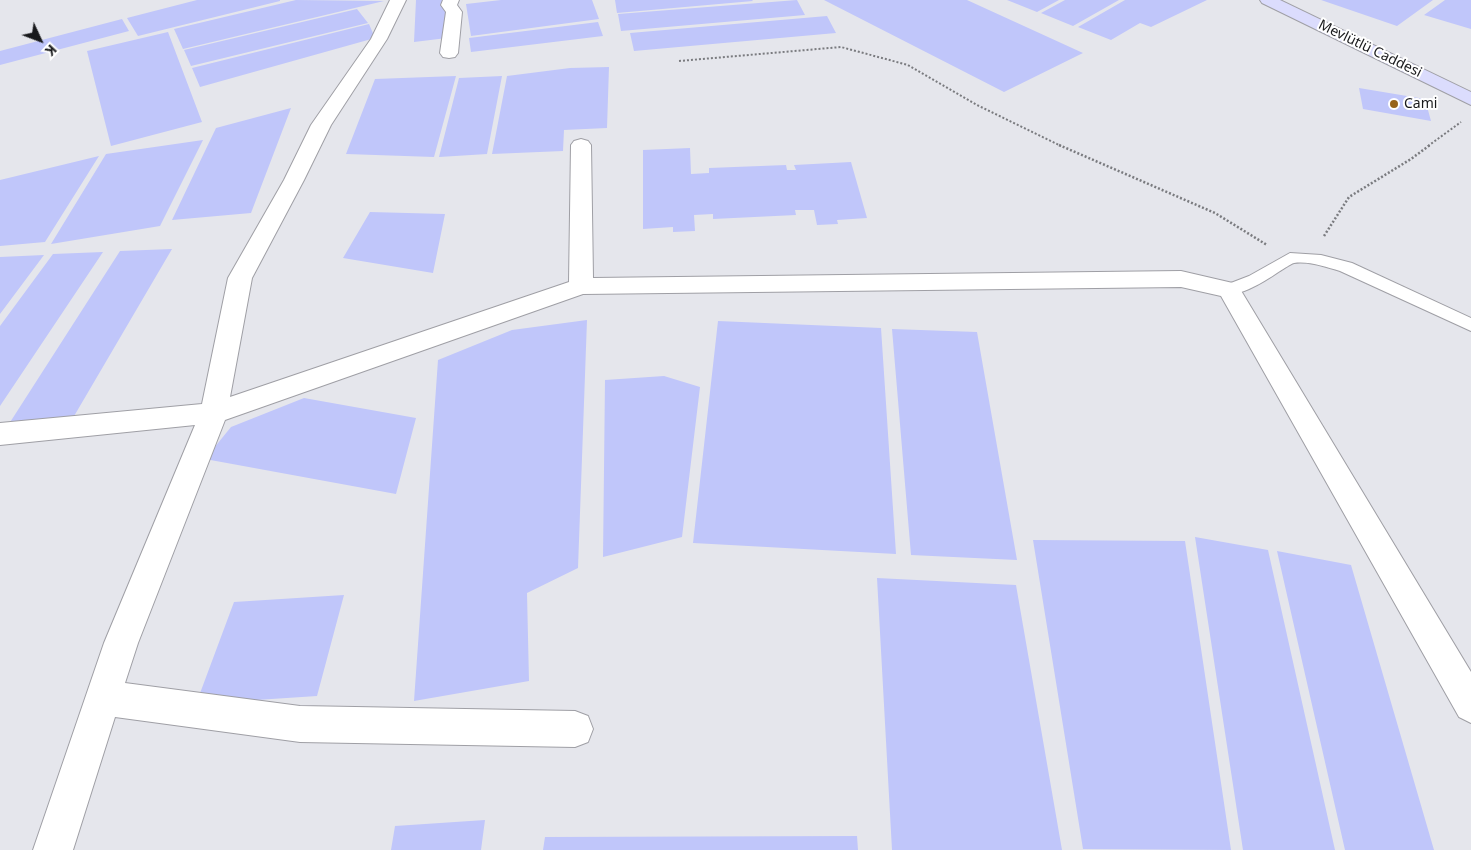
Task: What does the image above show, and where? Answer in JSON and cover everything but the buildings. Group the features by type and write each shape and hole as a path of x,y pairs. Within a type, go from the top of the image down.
{"street":[{"path":"53,850 121,643 214,414 240,278 294,180 321,125 379,39 398,0"},
{"path":"450,53 454,12 449,5 451,0"},
{"name":"Mevlütlü Caddesi","path":"1268,0 1471,99"},
{"path":"581,146 581,286"},
{"path":"0,434 214,414 581,286 1181,279 1229,290 1471,705"},
{"path":"103,698 300,724 575,729"}],"lane":[{"path":"1229,290 1255,280 1290,258 1321,260 1346,267 1471,325"}],"path":[{"path":"679,61 841,48 908,65 977,105 1075,154 1215,213 1290,258 1323,238 1349,197 1411,159 1464,120"}],"place":[{"name":"Cami","path":"1394,104"}]}
